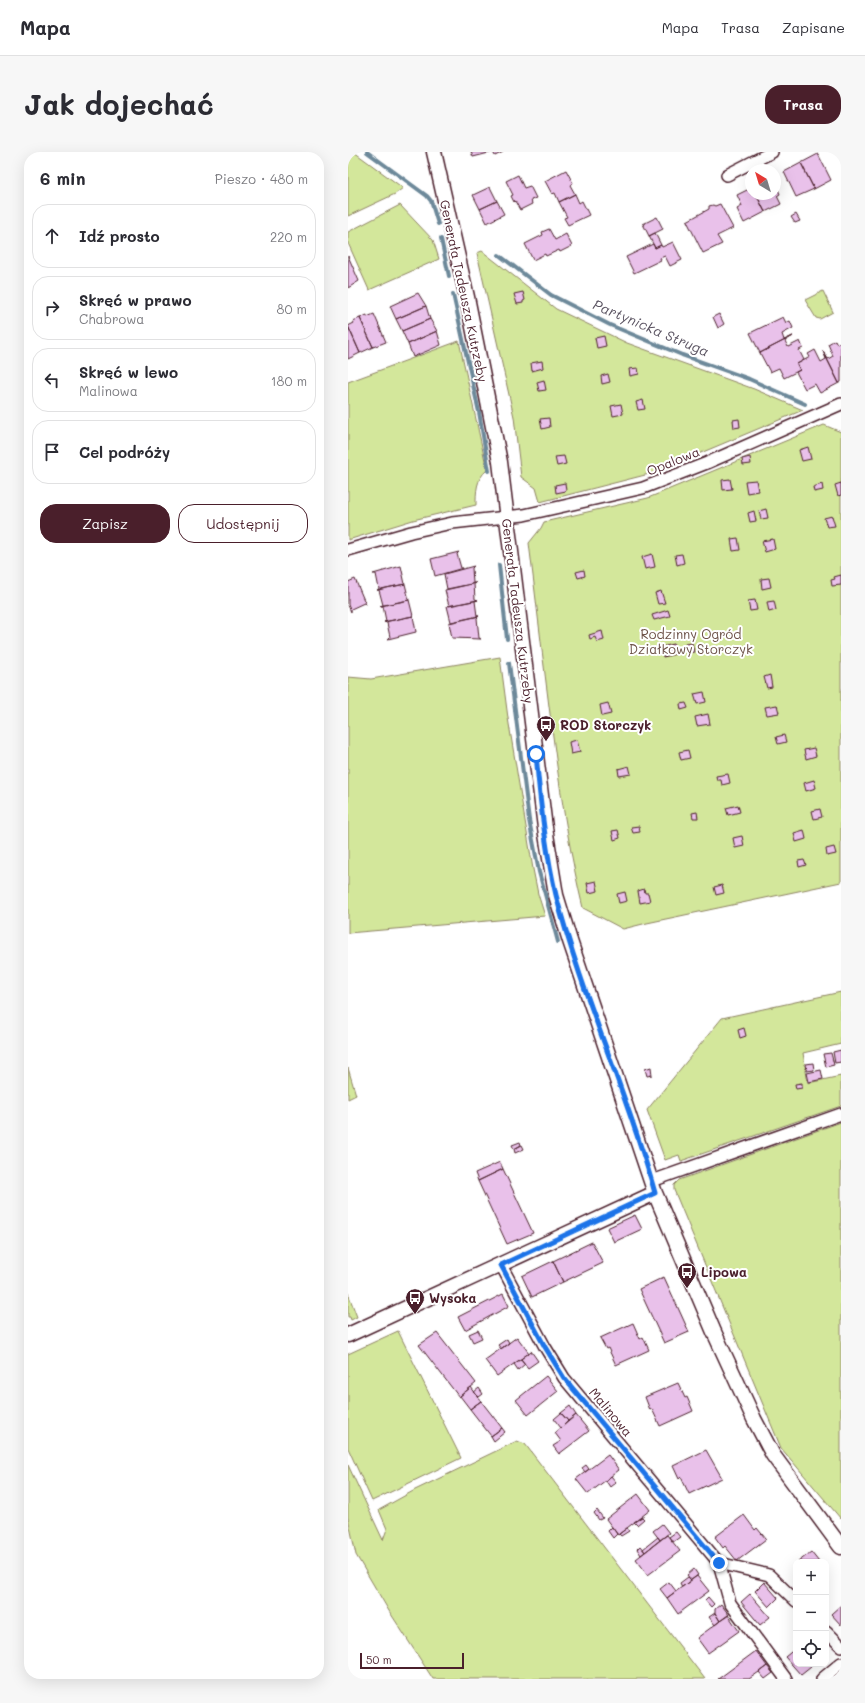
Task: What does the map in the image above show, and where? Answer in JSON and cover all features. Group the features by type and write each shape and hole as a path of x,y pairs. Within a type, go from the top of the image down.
{"street":[{"name":"Generała Tadeusza Kutrzeby","path":"434,152 485,385 500,462 545,828 556,894 594,1016 652,1185"},
{"path":"727,175 772,152"},
{"name":"Opalowa","path":"348,550 411,532 452,523 524,515 643,488 713,460 841,404"},
{"path":"348,1336 501,1265 652,1185 841,1114"},
{"path":"652,1185 730,1367 773,1455 841,1548"},
{"name":"Malinowa","path":"501,1265 545,1347 564,1378 719,1563 730,1603 786,1679"},
{"path":"719,1563 769,1575 793,1598"},
{"path":"829,1634 841,1646"},
{"path":"822,1679 841,1663"}],"green space":[{"path":"348,152 354,152 403,188 395,194 348,216"},
{"path":"400,205 433,240 439,259 369,290 348,243 348,232"},
{"path":"482,251 556,309 627,343 754,389 803,410 653,473 540,502 536,488 521,477 514,417 477,253"},
{"path":"823,291 833,312 820,319 816,318 805,300"},
{"path":"459,341 487,470 479,482 476,505 413,520 348,540 348,382"},
{"name":"Rodzinny Ogród Działkowy Storczyk","path":"824,425 841,432 841,882 623,929 583,908 564,815 529,543 544,522 648,498"},
{"path":"500,657 508,718 533,869 538,894 545,916 348,933 348,677 371,679"},
{"path":"841,992 841,1044 803,1053 808,1083 841,1076 841,1106 681,1161 679,1155 665,1160 647,1110 722,1018"},
{"path":"348,1068 356,1095 348,1099"},
{"path":"841,1122 841,1519 781,1448 674,1190 674,1185 679,1180"},
{"path":"348,1293 357,1317 351,1320 350,1317 348,1317"},
{"path":"398,1331 461,1458 372,1501 348,1448 348,1354"},
{"path":"517,1441 525,1444 705,1679 433,1679 389,1611 356,1555 348,1517 348,1465 383,1540 387,1529 379,1510 415,1490"}],"building":[{"path":"471,152 493,152 473,157"},
{"path":"493,152 503,152 495,156"},
{"path":"818,154 831,180 814,189 801,163"},
{"path":"801,163 814,189 796,197 784,172"},
{"path":"566,170 573,183 570,185 575,194 559,202 555,193 552,194 545,181"},
{"path":"518,175 524,188 530,186 536,198 531,200 532,204 520,210 511,196 513,195 506,181"},
{"path":"490,187 497,201 480,209 473,195"},
{"path":"745,191 745,200 759,200 765,212 744,223 737,209 742,206 737,195"},
{"path":"575,194 579,203 582,201 589,215 568,225 564,218 567,217 559,202"},
{"path":"759,200 779,200 781,204 765,212"},
{"path":"497,201 504,214 487,223 480,209"},
{"path":"720,204 733,228 717,236 722,244 703,253 687,221 709,209 709,206"},
{"path":"796,214 800,221 795,223 791,217"},
{"path":"657,217 663,229 649,236 643,224"},
{"path":"549,229 555,240 566,234 572,246 560,252 559,250 546,256 545,254 533,260 525,244 543,235 542,232"},
{"path":"655,233 661,245 655,248 649,236"},
{"path":"673,242 682,260 670,266 665,256 660,258 661,260 634,273 626,257 653,244 655,248 661,245 662,247"},
{"path":"348,256 359,281 348,288"},
{"path":"523,292 525,300 523,303 517,304 514,294"},
{"path":"418,293 426,306 396,319 390,306"},
{"path":"426,306 430,319 402,331 396,319"},
{"path":"374,314 386,342 373,347 360,318"},
{"path":"719,314 724,324 718,328 713,317"},
{"path":"783,317 786,323 790,321 793,328 782,334 784,340 793,336 760,353 750,333"},
{"path":"360,318 373,347 360,353 348,326 354,323 353,321"},
{"path":"430,319 437,331 408,344 402,331"},
{"path":"348,326 360,353 348,359"},
{"path":"437,331 441,345 413,357 408,344"},
{"path":"604,336 606,346 597,348 595,338"},
{"path":"793,336 785,341 788,347 800,341 803,348 799,350 804,360 797,364 800,370 784,378 779,368 770,372 760,353"},
{"path":"835,340 837,344 841,342 841,382 839,383 823,351 828,359 833,356 828,344"},
{"path":"815,350 821,362 826,359 823,351 839,383 820,393 815,384 805,389 796,372 800,370 797,364 810,357 808,354"},
{"path":"542,361 543,368 532,371 531,363"},
{"path":"638,368 639,374 630,376 629,369"},
{"path":"608,374 610,382 602,384 601,376"},
{"path":"544,380 546,390 539,391 537,382"},
{"path":"643,400 645,409 638,410 636,402"},
{"path":"621,404 623,414 613,416 611,406"},
{"path":"549,418 550,427 542,429 540,419"},
{"path":"739,419 740,427 734,428 733,420"},
{"path":"808,447 811,459 802,461 799,450"},
{"path":"564,456 566,464 557,466 555,457"},
{"path":"750,457 751,464 743,465 742,459"},
{"path":"730,479 732,489 723,490 722,480"},
{"path":"756,480 758,491 747,493 745,481"},
{"path":"565,483 566,491 556,493 555,485"},
{"path":"841,483 841,495 838,496 835,485"},
{"path":"822,484 823,490 814,492 813,487"},
{"path":"766,509 768,518 761,519 759,511"},
{"path":"754,511 756,521 750,522 748,513"},
{"path":"832,516 835,526 827,527 824,518"},
{"path":"738,538 740,550 733,551 731,539"},
{"path":"773,539 775,549 765,552 762,541"},
{"path":"459,552 457,554 461,568 463,568 435,576 431,559"},
{"path":"652,554 655,567 645,569 642,557"},
{"path":"682,554 684,563 677,565 675,555"},
{"path":"401,566 405,584 377,590 379,589 376,574 373,574"},
{"path":"474,566 472,568 473,583 476,583 447,589 444,574"},
{"path":"584,570 585,576 578,578 576,572"},
{"path":"841,575 841,585 832,586 831,580 835,579 834,577"},
{"path":"769,578 771,587 762,589 761,579"},
{"path":"355,579 366,605 364,603 351,609 351,612 348,605 348,582"},
{"path":"476,583 474,584 475,599 478,600 449,606 445,590"},
{"path":"405,584 409,600 380,606 383,605 379,590 377,590"},
{"path":"661,591 665,603 658,604 655,593"},
{"path":"409,600 413,616 384,622 386,621 383,606 380,606"},
{"path":"478,600 475,601 477,616 479,616 451,622 447,606"},
{"path":"755,600 757,610 750,611 748,601"},
{"path":"774,601 776,610 769,612 767,602"},
{"path":"668,610 670,616 654,620 652,615"},
{"path":"413,616 416,632 388,639 390,637 387,623 384,622"},
{"path":"479,616 477,618 479,638 481,639 452,638 449,623"},
{"path":"602,631 604,640 597,642 595,637 590,639 589,635"},
{"path":"692,643 694,652 686,653 685,644"},
{"path":"674,644 676,654 663,657 661,647"},
{"path":"770,675 772,687 767,688 764,677"},
{"path":"704,692 706,702 697,704 694,694"},
{"path":"608,703 611,714 602,716 600,705"},
{"path":"686,703 688,708 681,710 680,704"},
{"path":"777,705 779,713 767,715 765,707"},
{"path":"708,714 710,724 697,726 695,717"},
{"path":"784,735 786,742 778,744 776,737"},
{"path":"577,740 580,752 571,754 569,742"},
{"path":"814,748 816,756 806,759 804,750"},
{"path":"688,750 690,758 681,760 679,752"},
{"path":"629,766 631,774 619,776 618,769"},
{"path":"728,774 730,783 722,785 721,780 717,780 716,776"},
{"path":"814,780 816,788 806,791 804,783"},
{"path":"738,805 740,812 728,815 726,808"},
{"path":"820,809 822,817 814,819 812,811"},
{"path":"697,812 698,818 693,818 692,813"},
{"path":"639,826 640,832 633,833 631,827"},
{"path":"618,830 620,838 614,840 612,831"},
{"path":"804,830 806,839 796,842 794,833"},
{"path":"742,836 744,846 735,848 733,838"},
{"path":"834,847 836,854 827,856 826,849"},
{"path":"804,860 806,865 799,867 798,861"},
{"path":"596,881 598,891 589,893 587,883"},
{"path":"722,885 724,893 716,895 714,887"},
{"path":"644,889 645,893 648,893 650,901 640,903 638,891"},
{"path":"625,892 627,901 619,903 617,894"},
{"path":"744,1028 746,1036 740,1038 738,1030"},
{"path":"841,1050 841,1062 835,1063 833,1052"},
{"path":"831,1053 834,1065 826,1067 823,1054"},
{"path":"813,1063 814,1070 807,1071 806,1064"},
{"path":"651,1067 652,1075 647,1076 645,1069"},
{"path":"821,1070 823,1079 809,1082 807,1073"},
{"path":"802,1083 802,1088 796,1089 795,1084"},
{"path":"520,1142 521,1145 514,1149 512,1145"},
{"path":"522,1145 524,1149 515,1153 514,1149"},
{"path":"500,1162 503,1169 478,1181 475,1173"},
{"path":"503,1169 533,1233 507,1244 478,1181"},
{"path":"635,1215 642,1229 614,1242 607,1228"},
{"path":"592,1242 603,1263 563,1282 553,1261"},
{"path":"553,1261 563,1282 532,1297 522,1276"},
{"path":"664,1277 689,1332 664,1343 639,1289"},
{"path":"503,1294 509,1306 465,1330 458,1317"},
{"path":"633,1323 640,1339 643,1337 649,1350 616,1365 608,1348 606,1349 600,1338"},
{"path":"478,1330 482,1338 473,1342 469,1334"},
{"path":"437,1333 476,1383 459,1397 419,1345"},
{"path":"517,1337 529,1353 497,1376 485,1360"},
{"path":"507,1339 509,1343 501,1349 498,1345"},
{"path":"531,1351 538,1361 528,1368 521,1359"},
{"path":"521,1359 525,1364 518,1370 514,1364"},
{"path":"546,1376 558,1391 528,1415 516,1400"},
{"path":"678,1383 685,1398 687,1397 693,1411 660,1426 652,1409 650,1410 645,1397"},
{"path":"471,1387 481,1401 470,1409 460,1396"},
{"path":"479,1388 483,1394 479,1397 474,1392"},
{"path":"481,1401 502,1428 491,1436 470,1409"},
{"path":"570,1406 576,1415 568,1421 561,1413"},
{"path":"561,1413 568,1421 561,1428 554,1419"},
{"path":"576,1415 589,1431 559,1454 553,1446 561,1441 555,1433"},
{"path":"502,1428 505,1432 494,1441 491,1436"},
{"path":"706,1450 722,1478 689,1494 681,1477 679,1479 673,1466"},
{"path":"608,1455 619,1470 588,1494 576,1479"},
{"path":"586,1465 589,1469 585,1472 582,1468"},
{"path":"611,1476 616,1482 610,1487 606,1481"},
{"path":"638,1494 650,1510 618,1535 606,1519"},
{"path":"597,1510 603,1518 599,1520 594,1513"},
{"path":"744,1515 755,1530 757,1528 766,1539 737,1561 725,1546 723,1548 715,1537"},
{"path":"642,1517 644,1519 637,1525 634,1522"},
{"path":"662,1524 669,1533 660,1540 653,1531"},
{"path":"612,1527 617,1534 613,1538 608,1531"},
{"path":"627,1528 629,1531 621,1536 619,1534"},
{"path":"676,1532 680,1537 673,1542 669,1537"},
{"path":"667,1535 680,1551 648,1575 636,1559"},
{"path":"658,1537 660,1540 645,1552 643,1549"},
{"path":"640,1546 645,1552 641,1555 637,1549"},
{"path":"811,1552 817,1559 802,1559"},
{"path":"694,1569 698,1575 691,1580 687,1575"},
{"path":"697,1576 709,1591 678,1614 667,1598"},
{"path":"688,1577 691,1580 682,1587 680,1583"},
{"path":"669,1582 676,1591 667,1598 660,1589"},
{"path":"764,1582 778,1598 769,1607 755,1591"},
{"path":"750,1594 770,1617 760,1625 741,1602"},
{"path":"708,1597 714,1604 711,1607 705,1600"},
{"path":"721,1604 729,1615 720,1621 715,1613 715,1609"},
{"path":"841,1605 841,1625 831,1614"},
{"path":"715,1613 720,1621 715,1625 709,1617"},
{"path":"728,1615 739,1631 708,1653 697,1638"},
{"path":"793,1650 793,1666 785,1657"},
{"path":"756,1651 767,1666 759,1672 749,1679 718,1679"},
{"path":"767,1666 773,1673 765,1679 759,1672"},
{"path":"794,1667 811,1667 801,1675"}],"waterway":[{"name":"Partynicka Struga","path":"367,152 427,196 431,201 438,224"},
{"path":"441,239 449,276"},
{"name":"Partynicka Struga","path":"499,255 551,295 610,325 682,355 749,379 805,404"},
{"path":"453,294 479,412 489,471"},
{"path":"499,565 507,639"},
{"path":"509,663 529,820 539,872 558,942"}],"place":[{"name":"ROD Storczyk","path":"546,742"},
{"name":"Lipowa","path":"687,1289"},
{"name":"Wysoka","path":"415,1315"}],"route":[{"path":"536,754 545,828 556,894 594,1016 655,1193 501,1265 545,1347 564,1378 719,1563"}]}
